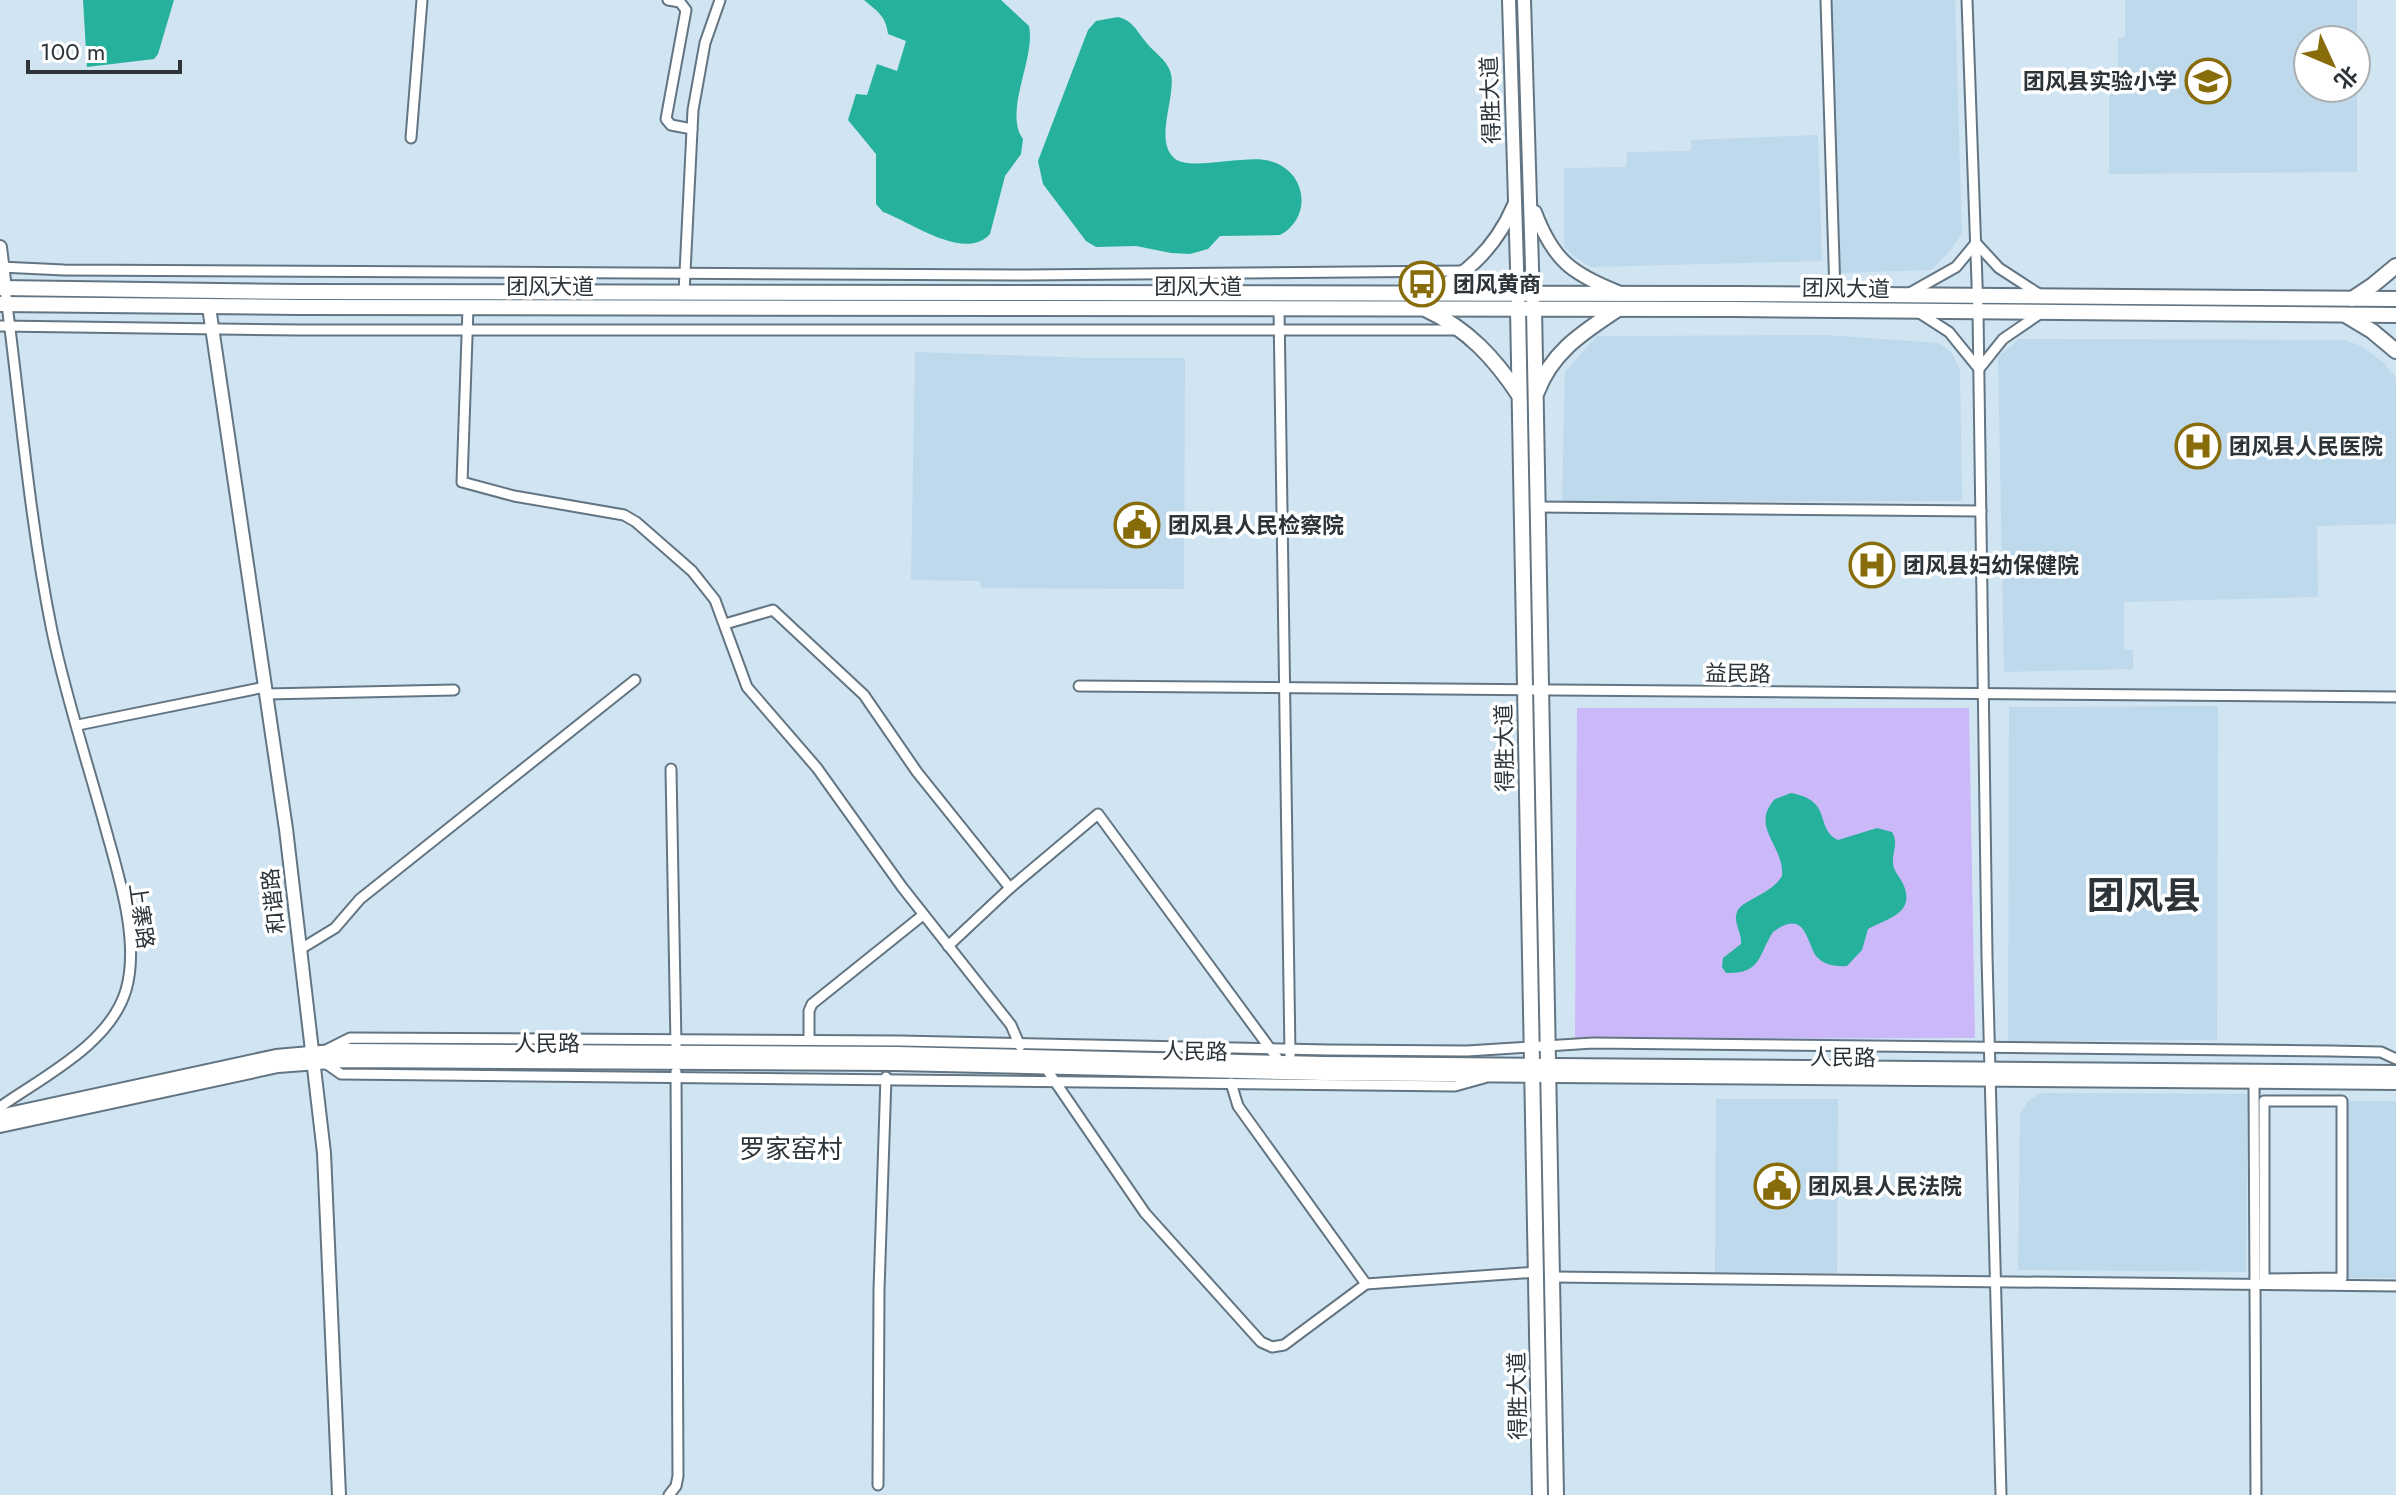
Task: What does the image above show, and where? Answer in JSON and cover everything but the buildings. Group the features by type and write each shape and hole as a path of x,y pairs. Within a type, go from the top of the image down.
{"main road":[{"path":"2351,299 2396,266"},
{"name":"团风大道","path":"3,296 95,291 1429,293 1518,301"},
{"name":"团风大道","path":"1620,301 1835,294 1906,295 1978,303 2396,315"},
{"name":"团风大道","path":"3,296 209,307 468,308 1423,308 1518,301 1620,301 1915,310 1978,303"},
{"name":"团风大道","path":"2043,304 2396,299"},
{"name":"得胜大道","path":"1518,301 1519,395 1533,688 1540,1046 1537,1272 1540,1495"},
{"name":"得胜大道","path":"1533,301 1537,507 1533,688"},
{"path":"1535,400 1542,380 1559,353 1620,301"},
{"path":"1423,308 1462,330 1489,354 1519,395"},
{"path":"2343,314 2372,331 2396,351"},
{"name":"得胜大道","path":"1540,1069 1552,1277 1556,1495"}],"street":[{"path":"411,138 422,0"},
{"path":"668,0 680,2 686,10 666,119 671,125 692,129"},
{"path":"684,293 692,129 705,43 720,0"},
{"name":"得胜大道","path":"1509,0 1518,301"},
{"name":"得胜大道","path":"1524,0 1533,301"},
{"path":"1826,0 1835,294"},
{"path":"1967,0 1978,303 1989,1047 2001,1495"},
{"path":"1531,201 1550,245 1561,261 1620,301"},
{"path":"1429,293 1466,271 1495,240 1515,202"},
{"path":"1906,295 1956,267 1976,243"},
{"path":"1976,243 1999,268 2043,304 1994,348 1979,369"},
{"path":"0,247 3,296"},
{"path":"1,267 64,270 1026,275 1466,271"},
{"name":"上寨路","path":"0,1107 97,1038 117,1011 129,979 130,940 119,878 58,658 47,603 5,327 3,296"},
{"name":"和谐路","path":"209,307 286,829 299,950 317,1058 339,1495"},
{"path":"468,308 462,482 514,496 624,515 692,571 715,600 747,687 817,768 923,915 1011,1025 1025,1056"},
{"path":"1279,308 1286,1058"},
{"path":"1915,310 1949,332 1979,369"},
{"path":"5,327 213,330 1462,330"},
{"path":"1537,507 1981,511"},
{"path":"725,624 773,610 846,677 872,704 917,772 1010,888"},
{"path":"299,950 335,928 360,899 635,680"},
{"name":"益民路","path":"1079,686 2396,697"},
{"path":"78,725 265,690 454,690"},
{"path":"669,1495 676,1486 678,1476 671,769"},
{"path":"948,946 1010,888 1098,814 1271,1049 1286,1058 1609,1043 2381,1052 2396,1059"},
{"path":"809,1040 809,1011 812,1004 923,915"},
{"path":"317,1058 341,1074 676,1058 809,1040 1271,1049 1286,1058"},
{"name":"人民路","path":"0,1126 344,1050 1045,1067 1495,1074 1540,1069"},
{"name":"人民路","path":"0,1116 276,1056 317,1058"},
{"path":"676,1058 885,1079 1455,1086 1495,1074"},
{"name":"人民路","path":"676,1058 1286,1058 1540,1069 1990,1074 2394,1073"},
{"path":"878,1485 879,1290 886,1064"},
{"path":"1045,1067 1145,1213 1261,1342 1272,1347 1284,1345 1366,1284 1537,1272"},
{"name":"人民路","path":"1990,1074 2254,1082 2394,1073"},
{"path":"2254,1082 2256,1495"},
{"path":"1231,1083 1238,1106 1366,1284"},
{"path":"2264,1101 2342,1101 2342,1278 2264,1279 2264,1101"},
{"path":"1552,1277 2396,1286"}],"shaded area":[{"path":"83,0 174,0 158,54 154,59 87,67"},
{"path":"864,0 1001,0 1029,26 1028,53 1016,114 1023,139 1021,154 1005,176 990,234 979,242 967,244 938,237 883,212 876,204 876,154 848,120 856,94 867,95 877,64 897,71 906,41 888,34 883,18"},
{"path":"1830,0 1955,0 1962,233 1931,270 1838,273"},
{"name":"团风县实验小学","path":"2125,0 2357,0 2357,24 2292,24 2292,104 2357,104 2357,172 2109,174 2109,74 2118,73 2118,38 2125,37"},
{"path":"1118,17 1133,26 1164,60 1171,74 1166,141 1174,158 1192,163 1260,159 1282,166 1292,174 1301,195 1298,217 1291,227 1280,235 1220,236 1208,249 1190,254 1136,246 1096,247 1086,241 1043,184 1038,161 1088,30 1096,21"},
{"path":"1818,135 1822,261 1591,267 1564,247 1564,168 1626,167 1627,152 1691,151 1691,140"},
{"path":"1825,335 1939,343 1951,352 1960,369 1962,501 1562,502 1565,372 1597,336"},
{"name":"团风县人民医院","path":"2019,339 2345,340 2361,346 2383,362 2396,378 2396,524 2317,526 2318,597 2124,602 2124,650 2133,650 2133,669 2004,672 1998,357"},
{"path":"915,352 1185,358 1184,589 981,588 980,581 911,580"},
{"path":"2218,706 2217,1040 2008,1041 2009,707"},
{"path":"1577,708 1969,708 1975,1038 1575,1039"},
{"path":"1791,793 1813,802 1827,829 1838,840 1877,828 1892,832 1895,844 1893,866 1904,886 1906,903 1897,914 1868,929 1862,950 1847,966 1831,965 1820,960 1804,930 1793,924 1784,925 1773,932 1753,967 1726,973 1722,967 1723,958 1741,944 1737,912 1744,904 1771,888 1782,876 1779,855 1766,819 1775,799"},
{"path":"2041,1093 2248,1094 2246,1272 2018,1270 2020,1114 2028,1101"},
{"name":"团风县人民法院","path":"1716,1099 1838,1099 1837,1273 1715,1272"},
{"path":"2342,1101 2396,1101 2396,1278 2342,1278"}],"place":[{"name":"团风县实验小学","path":"2208,81"},
{"name":"团风黄商","path":"1422,284"},
{"name":"团风县人民医院","path":"2198,446"},
{"name":"团风县人民检察院","path":"1137,525"},
{"name":"团风县妇幼保健院","path":"1872,565"},
{"name":"团风县人民法院","path":"1777,1186"}],"district":[{"name":"团风县","path":"2144,896"},
{"name":"罗家窑村","path":"791,1149"}]}
